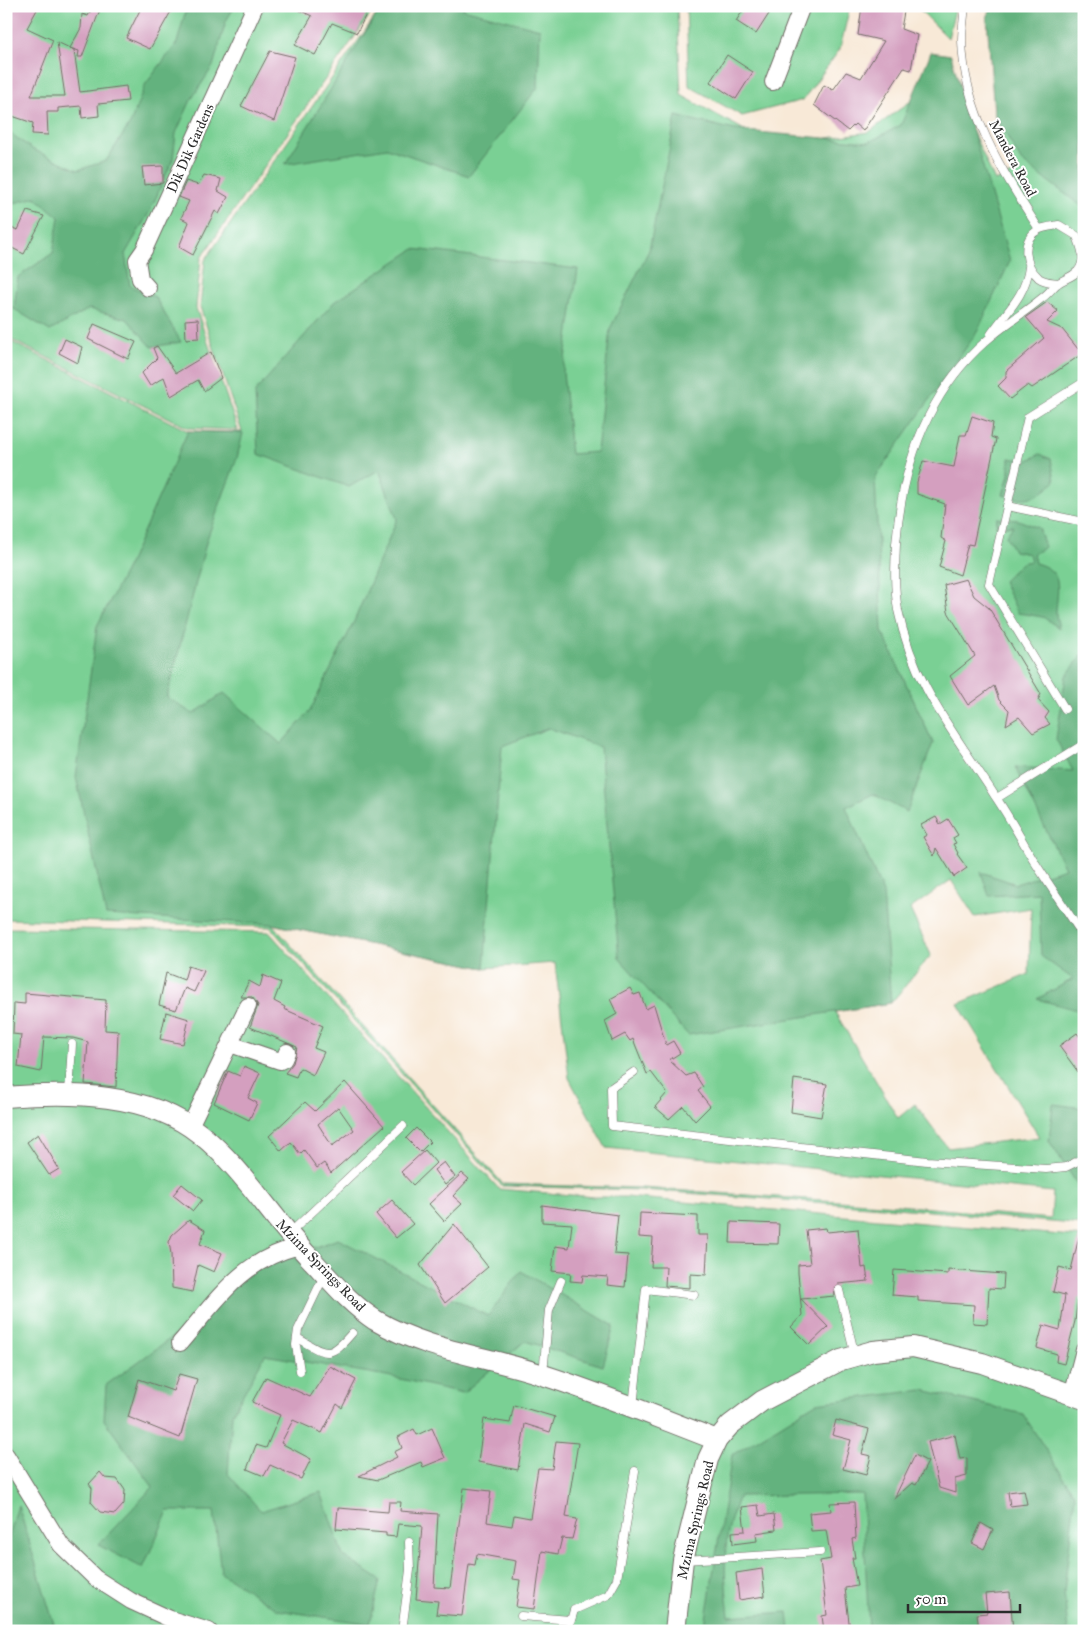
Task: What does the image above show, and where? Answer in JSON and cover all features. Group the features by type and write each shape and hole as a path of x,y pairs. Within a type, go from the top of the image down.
{"street":[{"name":"Dik Dik Gardens","path":"148,288 140,279 137,260 144,250 255,6"},
{"path":"773,82 802,6"},
{"path":"190,1126 248,1006"},
{"path":"230,1044 280,1061 284,1059 287,1052"},
{"name":"Mzima Springs Road","path":"6,1097 69,1094 94,1096 163,1112 190,1126 226,1159 325,1274 346,1296 373,1318 397,1332 419,1341 543,1374 717,1440"},
{"path":"180,1343 237,1277 294,1240"},
{"name":"Mzima Springs Road","path":"675,1631 684,1560 708,1459 717,1440 730,1425 762,1401 841,1360 873,1351 913,1347 982,1363 1078,1397"},
{"path":"1078,1397 1084,1350"},
{"path":"6,1455 61,1545 95,1578 131,1601 170,1619 209,1631"}],"lane":[{"name":"Mandera Road","path":"966,6 962,40 971,98 981,127 995,157 1039,229"},
{"path":"987,340 1019,298 1027,281 1029,267 1026,253 1029,239 1039,229 1059,225 1077,236 1084,255 1080,268 1071,278 1058,283 1043,297 987,340 963,364 944,389 921,428 905,480 898,522 894,569 900,616 906,642 919,677 935,707 997,798 1036,863 1084,936"},
{"path":"1029,267 1041,280 1058,283"},
{"path":"1065,709 989,584 1028,417 1084,382"},
{"path":"1007,506 1084,522"},
{"path":"997,798 1084,744"},
{"path":"69,1094 72,1044"},
{"path":"634,1072 611,1088 612,1126 947,1162 1046,1169 1066,1167 1084,1158"},
{"path":"294,1240 403,1126"},
{"path":"300,1371 296,1345 297,1338 325,1274"},
{"path":"543,1374 550,1310 561,1281"},
{"path":"632,1408 646,1289 694,1295"},
{"path":"839,1290 855,1356"},
{"path":"297,1338 325,1353 332,1352 352,1333"},
{"path":"568,1631 574,1610 608,1595 617,1579 635,1471"},
{"path":"402,1631 410,1570 409,1542"},
{"path":"684,1560 820,1552"},
{"path":"521,1616 570,1620"}],"green space":[{"path":"6,6 383,6 372,12 201,258 196,308 238,430 188,428 6,337"},
{"path":"187,6 235,6 226,21 213,66 191,100 176,133 173,159 150,211 125,254 130,286 155,297 181,342 152,347 127,319 89,309 50,331 14,309 18,277 53,253 59,217 35,197 8,205 6,203 6,130 32,149 78,170 106,161 131,122 145,85 177,43"},
{"path":"390,6 677,6 681,95 797,159 827,138 869,132 947,74 995,181 1016,172 994,113 993,6 1084,6 1084,1225 897,1208 642,1190 502,1186 270,927 6,919 6,339 188,431 242,432 200,307 205,260 376,15","holes":["951,880 975,917 1031,908 1029,974 958,1004 1039,1137 948,1148 915,1104 898,1118 835,1012 891,1003 931,955 910,909","272,924 484,968 555,963 569,1078 606,1148 1053,1192 1051,1219 898,1205 642,1188 503,1184"]},
{"path":"390,6 464,6 463,9 540,29 538,87 469,176 387,148 285,164 376,15"},
{"path":"686,6 850,6 840,49 803,100 742,116 689,86"},
{"path":"916,6 956,6 948,38"},
{"path":"991,6 1084,6 1084,208 1021,161 994,113 987,18"},
{"path":"931,52 951,55 1010,261 977,332 875,478 882,631 933,743 907,812 873,794 846,807 883,893 891,1003 688,1035 619,958 600,747 549,728 502,746 484,968 271,924 106,915 76,777 97,626 129,564 188,431 243,433 237,458 207,539 167,697 193,714 224,693 281,744 310,711 353,624 397,519 379,470 349,487 258,454 255,392 334,302 414,249 578,269 563,372 571,454 597,452 610,329 649,250 676,116 735,130 869,142 901,125"},
{"path":"1040,454 1051,459 1055,481 1044,491 1031,497 1018,498 1003,495 1009,475 1009,458 1027,461"},
{"path":"997,518 1018,520 1039,528 1045,547 1033,554 1035,563 1045,566 1055,576 1058,588 1056,614 1059,628 1043,617 1018,613 1003,581 1021,563 1031,561 1029,554 1014,551 1006,536 1013,526 996,527"},
{"path":"1084,653 1084,947 1077,953 1084,963 1084,1012 1037,999 1073,979 1041,956 1039,893 989,896 981,872 1016,884 1065,868 1015,767 1073,771 1056,739 1066,676"},
{"path":"6,928 269,932 499,1189 595,1197 626,1197 1084,1237 1084,1631 6,1631"},
{"path":"1053,1104 1084,1108 1084,1187 1079,1187 1049,1141"},
{"path":"338,1239 488,1316 521,1271 614,1326 603,1366 525,1341 463,1393 387,1376 265,1355 232,1414 228,1474 261,1511 321,1492 343,1556 380,1580 370,1624 278,1610 221,1573 214,1511 168,1511 143,1568 98,1545 153,1487 104,1420 106,1385 178,1333 256,1269"},
{"path":"923,1390 1023,1414 1075,1495 1064,1592 1068,1631 869,1631 862,1494 739,1496 729,1527 725,1556 729,1616 788,1612 790,1631 704,1631 732,1455 816,1403"},
{"path":"18,1505 56,1631 6,1631 6,1548"}],"building":[{"path":"11,6 39,6 27,28 53,40 31,96 65,96 57,42 74,50 80,92 126,86 128,101 98,104 99,116 82,118 81,106 58,108 58,112 47,112 48,135 32,134 33,123 6,114 6,18"},
{"path":"93,6 101,7 82,57 78,57 79,51 70,48 81,28 82,14 88,16"},
{"path":"142,6 174,6 150,49 126,38"},
{"path":"290,6 370,6 357,33 332,23 315,55 295,45 312,16"},
{"path":"746,6 774,6 756,34 736,21"},
{"path":"862,6 905,6 901,29 917,35 911,70 904,68 863,131 855,124 848,131 814,105 824,85 833,90 846,72 861,78 884,41 858,35"},
{"path":"270,51 295,57 274,121 241,106"},
{"path":"727,55 753,72 736,99 710,82"},
{"path":"163,166 163,183 144,185 142,167"},
{"path":"204,175 221,179 218,191 228,197 219,214 215,211 193,255 179,247 189,222 181,218 189,201 179,197 186,181 198,185"},
{"path":"27,211 44,216 24,254 6,245 6,226 18,230"},
{"path":"1047,302 1058,311 1047,322 1062,329 1082,354 1032,388 1028,385 1010,399 998,386 1006,378 1006,371 1044,338 1026,317"},
{"path":"198,319 199,338 186,339 185,320"},
{"path":"94,324 136,342 128,359 88,339"},
{"path":"65,339 82,347 78,363 59,353"},
{"path":"157,346 176,373 211,352 221,378 204,391 198,380 171,396 164,377 150,386 142,373 157,358 153,348"},
{"path":"972,416 993,423 991,437 996,439 973,545 968,544 960,575 939,567 946,541 941,538 945,504 917,494 917,482 923,461 954,467 960,435 966,435"},
{"path":"966,579 974,596 989,608 1041,694 1038,700 1049,712 1045,718 1050,724 1033,733 1019,717 1006,725 1009,710 999,700 994,686 968,705 950,676 975,656 948,612 944,585"},
{"path":"936,817 940,824 948,819 958,835 953,838 956,843 953,844 957,854 967,868 954,877 936,848 934,856 923,837 927,835 921,825"},
{"path":"188,966 204,971 194,992 185,988 176,1010 159,1005 166,973 184,980"},
{"path":"263,975 281,983 274,1001 285,1007 284,1009 323,1026 314,1048 324,1052 313,1075 300,1068 296,1077 285,1073 293,1063 297,1047 250,1027 258,1005 252,997 241,997 249,981 260,987"},
{"path":"630,988 634,995 640,993 646,1009 654,1005 666,1045 673,1041 680,1053 669,1060 686,1076 694,1073 703,1087 698,1091 710,1106 695,1121 683,1106 669,1119 655,1107 667,1093 651,1072 647,1074 633,1039 630,1041 625,1034 612,1041 605,1021 617,1014 610,999"},
{"path":"25,993 106,1000 105,1030 118,1031 116,1087 85,1084 88,1042 73,1038 44,1037 41,1072 18,1067 21,1035 13,1034 14,1003 25,1004"},
{"path":"166,1012 189,1019 183,1044 160,1039"},
{"path":"1077,1033 1084,1042 1084,1080 1059,1046"},
{"path":"244,1066 260,1073 248,1098 257,1103 249,1120 214,1103 228,1071 240,1076"},
{"path":"794,1079 827,1084 821,1117 791,1112"},
{"path":"345,1082 384,1126 331,1173 324,1163 317,1168 304,1150 300,1154 291,1142 281,1151 269,1136 305,1102 315,1111","holes":["338,1107 354,1130 332,1146 318,1124"]},
{"path":"416,1128 430,1142 420,1152 406,1138"},
{"path":"38,1134 59,1169 49,1175 27,1142"},
{"path":"425,1150 436,1163 413,1185 401,1172"},
{"path":"444,1162 455,1177 445,1185 434,1170"},
{"path":"462,1173 469,1179 453,1196 462,1204 444,1221 429,1204"},
{"path":"182,1184 202,1200 193,1211 173,1195"},
{"path":"392,1200 413,1224 396,1238 376,1214"},
{"path":"542,1205 618,1215 614,1254 628,1255 625,1287 607,1285 608,1277 583,1275 582,1282 570,1281 571,1273 552,1271 555,1246 569,1248 572,1224 542,1222"},
{"path":"640,1213 698,1216 698,1235 708,1235 706,1275 690,1274 690,1288 665,1286 666,1267 651,1267 653,1238 639,1237"},
{"path":"189,1220 205,1230 200,1244 222,1253 214,1272 198,1265 192,1292 172,1288 169,1242 172,1235"},
{"path":"731,1222 779,1224 778,1244 730,1243"},
{"path":"454,1224 488,1267 445,1303 420,1265"},
{"path":"826,1228 827,1232 858,1229 862,1268 866,1267 868,1281 838,1284 834,1289 835,1296 801,1299 828,1327 809,1345 791,1327 802,1315 798,1265 810,1264 806,1230"},
{"path":"1079,1237 1084,1238 1084,1300 1078,1298 1075,1321 1064,1364 1056,1362 1057,1354 1037,1348 1043,1325 1060,1330 1065,1295 1053,1292 1059,1267 1071,1270"},
{"path":"894,1270 948,1274 948,1270 1004,1274 1003,1289 989,1288 987,1324 973,1323 974,1305 918,1301 918,1297 892,1295"},
{"path":"330,1366 356,1380 342,1408 337,1404 322,1433 293,1420 281,1443 311,1459 301,1479 270,1465 264,1476 247,1469 256,1445 266,1448 280,1415 252,1402 266,1377 310,1397"},
{"path":"179,1374 197,1379 180,1438 128,1417 139,1379 173,1391"},
{"path":"514,1405 555,1417 550,1432 525,1424 518,1470 478,1462 484,1419 510,1423"},
{"path":"836,1420 869,1429 862,1454 871,1456 866,1475 843,1469 851,1440 832,1435"},
{"path":"432,1428 445,1458 423,1467 421,1462 378,1480 359,1476 397,1457 394,1452 402,1448 398,1437 414,1429 417,1435"},
{"path":"955,1435 960,1459 967,1458 967,1476 955,1479 955,1493 939,1488 928,1442"},
{"path":"556,1441 578,1443 566,1517 577,1519 572,1539 562,1538 558,1554 542,1551 534,1609 516,1607 520,1580 513,1579 516,1561 477,1554 475,1565 469,1564 462,1616 436,1614 438,1601 416,1599 422,1526 398,1524 396,1537 386,1536 386,1533 336,1529 338,1508 388,1512 389,1502 401,1502 400,1511 438,1514 434,1587 450,1588 464,1488 491,1491 487,1522 512,1526 514,1515 530,1518 538,1468 552,1469"},
{"path":"915,1455 928,1462 916,1485 912,1483 894,1499"},
{"path":"100,1472 105,1478 117,1479 125,1490 124,1504 115,1514 100,1512 91,1502 92,1488 89,1484"},
{"path":"1024,1490 1027,1504 1010,1506 1008,1492"},
{"path":"854,1502 856,1538 852,1539 855,1558 852,1558 857,1586 845,1588 850,1631 824,1631 822,1616 827,1615 820,1561 831,1559 826,1530 811,1531 809,1513 831,1511 830,1503"},
{"path":"758,1505 760,1516 774,1514 776,1530 756,1533 757,1541 733,1544 732,1532 745,1531 742,1507"},
{"path":"981,1523 993,1530 984,1549 972,1543"},
{"path":"762,1569 765,1596 739,1600 736,1573"},
{"path":"1010,1592 1013,1631 979,1631 977,1614 987,1613 985,1594"}]}
